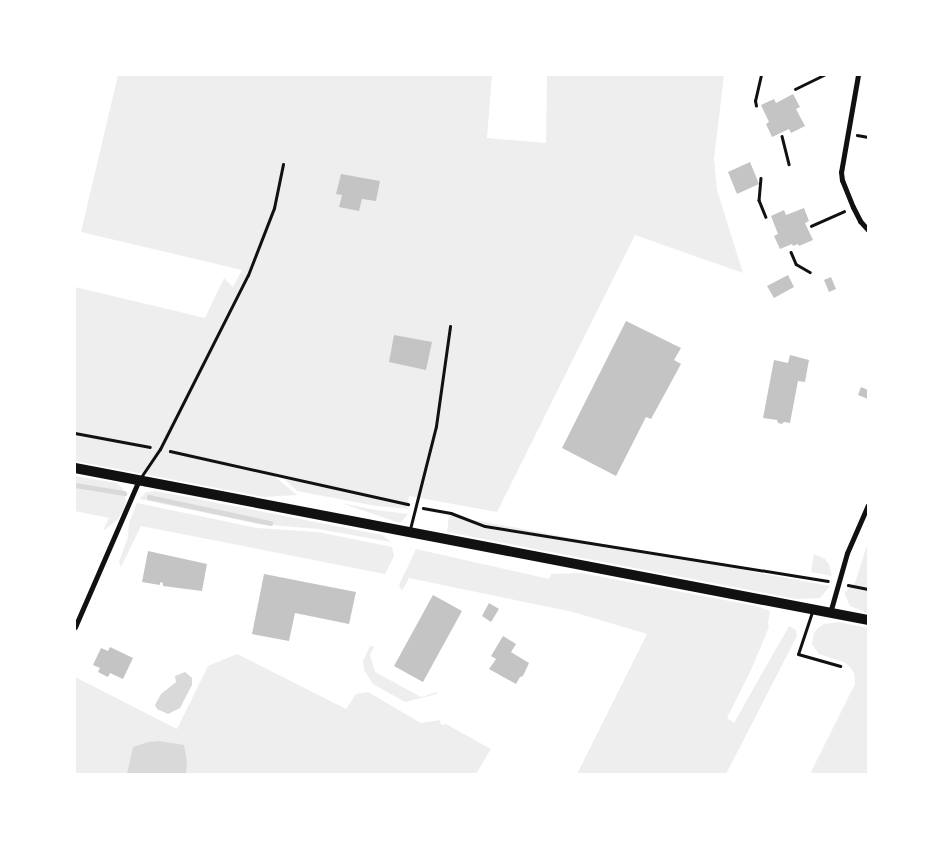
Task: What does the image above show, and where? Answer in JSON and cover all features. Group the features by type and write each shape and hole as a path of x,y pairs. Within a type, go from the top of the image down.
{"main road":[{"path":"75,468 868,620"}],"street":[{"path":"858,75 841,172 842,180 853,207 860,221 868,230"},
{"path":"75,627 139,480"},
{"path":"830,613 847,553 868,505"}],"lane":[{"path":"139,480 160,450 248,275 274,208 283,164"},
{"path":"410,532 436,426 450,326"},
{"path":"813,609 798,654 840,666"}],"path":[{"path":"756,106 755,102 761,75"},
{"path":"795,89 824,75"},
{"path":"782,136 789,164"},
{"path":"760,178 759,200 766,217"},
{"path":"811,226 853,207"},
{"path":"791,252 796,264 810,272"},
{"path":"75,433 451,513 485,526 838,582 868,589"}],"shaded area":[{"path":"118,75 492,75 487,138 546,143 547,75 724,75 714,159 717,190 743,273 635,235 497,512 409,496 407,507 409,509 376,506 297,491 280,475 273,475 297,495 264,497 75,461 75,287 205,318 224,278 233,287 242,270 81,232"},
{"path":"75,476 117,483 123,489 126,502 123,511 117,520 103,531 109,518 75,511"},
{"path":"156,491 382,535 391,542 318,529 259,524 139,499 146,492"},
{"path":"137,503 257,528 318,532 392,547 394,556 385,574 141,526 121,567 119,562 128,537 129,523"},
{"path":"341,503 376,510 408,514 400,523"},
{"path":"420,510 830,586 820,598 796,599 447,532 449,516"},
{"path":"868,542 868,613 850,606 845,592 855,583"},
{"path":"416,549 549,579 551,574 581,573 756,606 770,611 769,627 751,670 727,718 734,723 789,626 796,630 797,636 726,774 577,774 647,634 573,612 409,578 402,591 399,585"},
{"path":"814,554 825,559 829,564 832,576 811,572"},
{"path":"838,622 868,628 868,774 810,774 855,684 854,673 850,667 844,662 819,654 812,644 814,633 818,628 824,624"},
{"path":"370,646 374,647 370,655 375,672 421,697 437,692 437,694 405,702 373,684 364,670 363,661"},
{"path":"237,654 346,709 356,694 368,692 421,723 440,720 441,725 446,724 491,749 476,774 75,774 75,677 177,729 208,666"},
{"path":"185,672 192,678 192,685 180,708 168,714 157,709 155,705 161,694 176,682 175,676"},
{"path":"159,741 184,745 187,762 186,774 127,774 133,747"}],"building":[{"path":"793,94 800,107 796,109 805,126 791,133 789,129 772,137 766,124 769,122 761,105 774,99 776,103"},
{"path":"750,162 759,184 737,194 728,172"},
{"path":"341,174 380,181 376,201 362,199 359,211 339,207 342,195 336,194"},
{"path":"804,208 809,221 805,223 813,240 799,246 798,244 793,246 792,244 780,249 774,236 778,234 771,216 784,210 786,215"},
{"path":"788,275 794,287 774,298 767,286"},
{"path":"831,277 836,289 829,292 824,280"},
{"path":"626,321 681,348 674,360 681,364 651,419 646,417 616,476 562,448"},
{"path":"394,335 432,342 426,370 389,362"},
{"path":"790,355 809,360 805,382 798,381 790,423 784,422 782,424 778,423 777,420 763,418 774,360 788,363"},
{"path":"861,387 868,390 868,399 858,395"},
{"path":"148,551 207,564 202,591 163,586 163,583 160,582 160,585 142,582"},
{"path":"264,574 356,592 349,624 295,613 289,641 252,634"},
{"path":"433,595 462,611 423,682 394,666"},
{"path":"489,603 499,609 491,622 482,616"},
{"path":"503,636 516,644 511,652 529,663 523,676 520,677 516,684 489,669 496,659 491,656"},
{"path":"110,647 133,658 123,679 110,673 108,677 98,672 100,668 93,665 101,648 108,651"}],"waterway":[{"path":"75,485 124,493"},
{"path":"149,497 270,523"}]}
